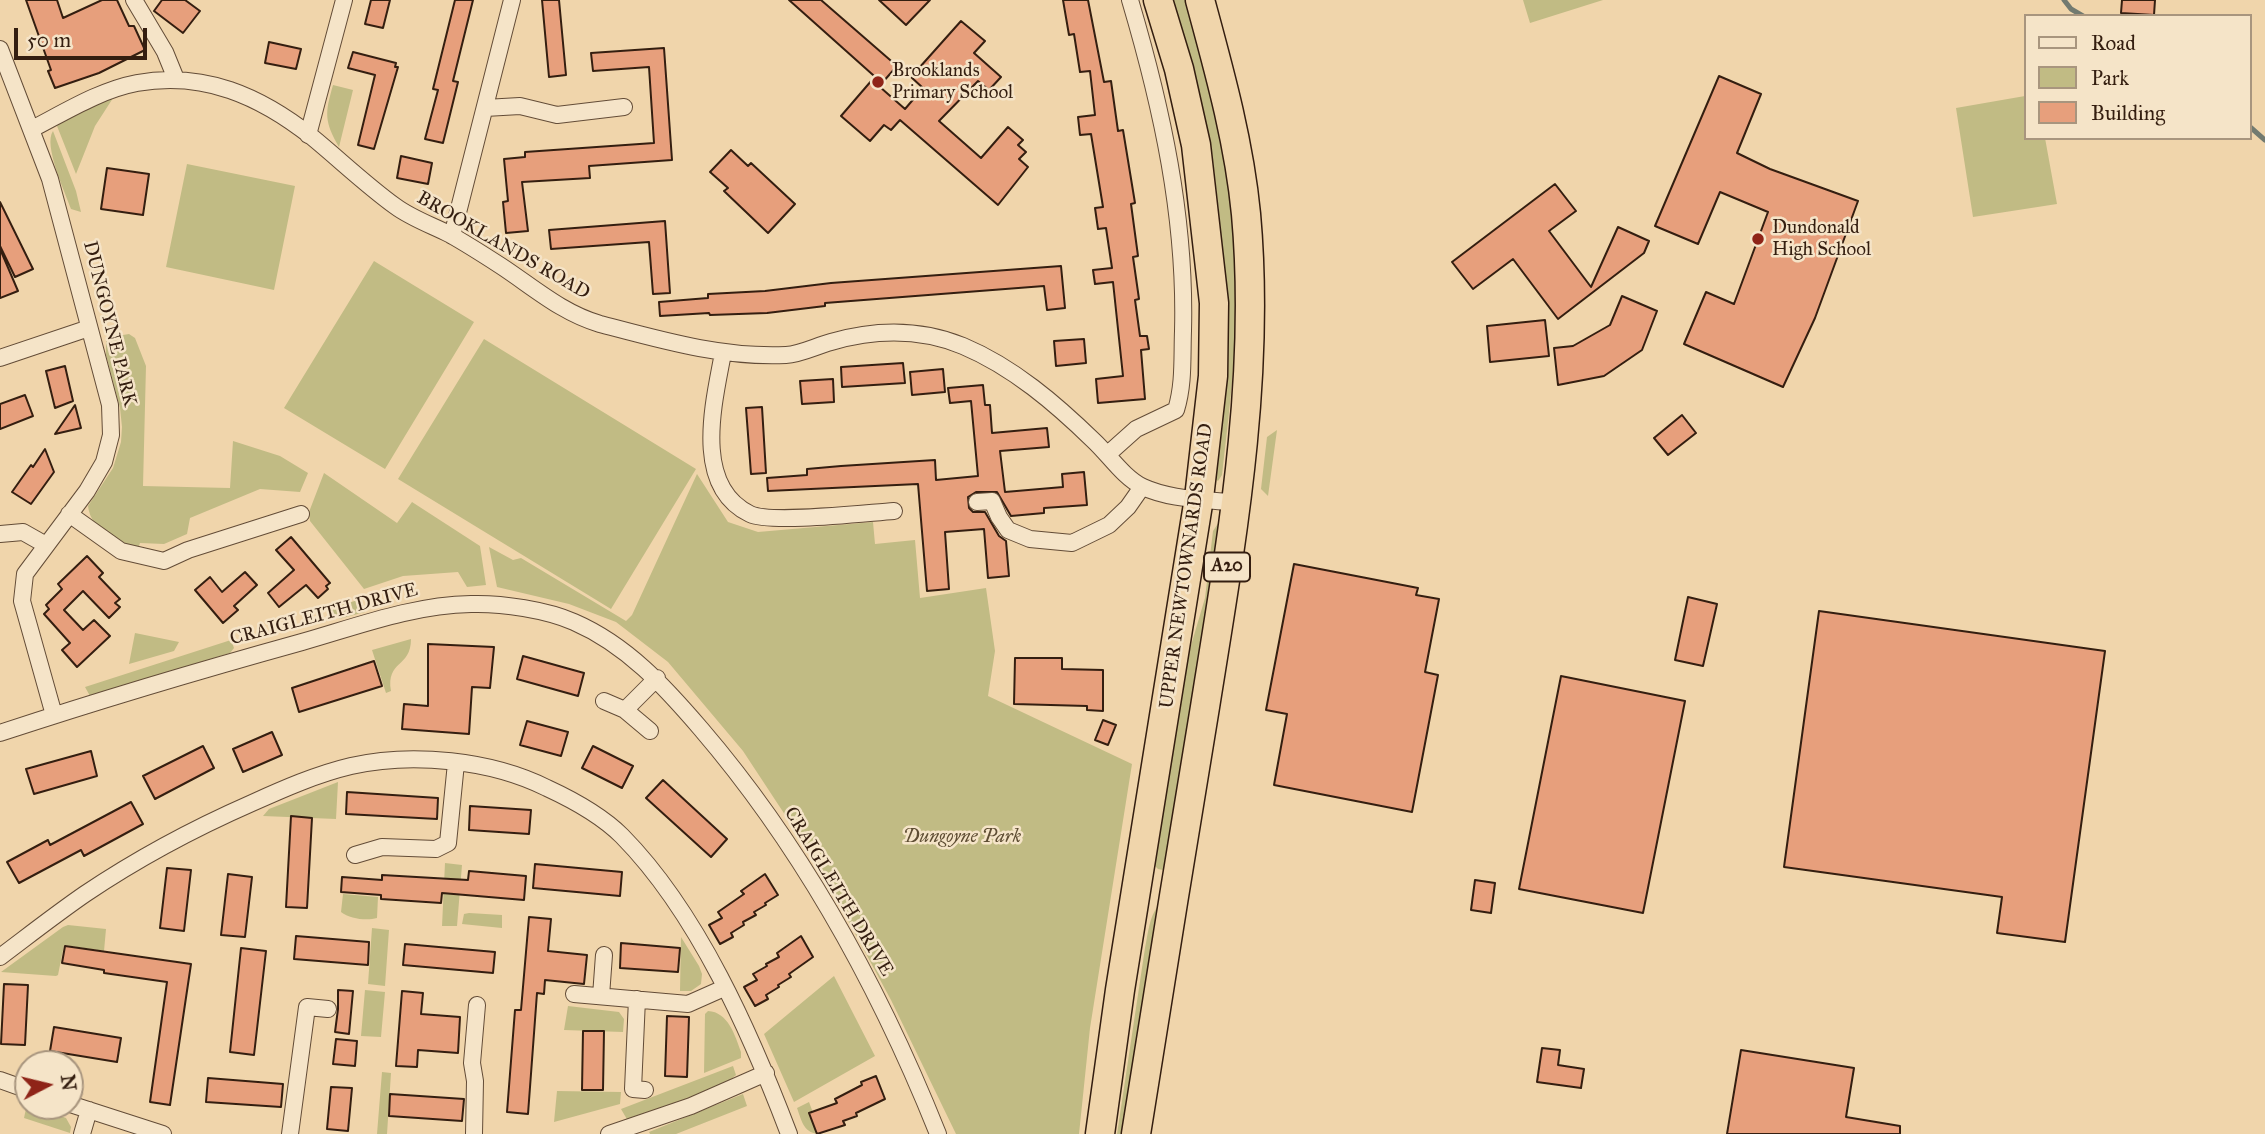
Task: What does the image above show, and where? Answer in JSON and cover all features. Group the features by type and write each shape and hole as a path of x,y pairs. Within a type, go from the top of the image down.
{"highway":[{"name":"UPPER NEWTOWNARDS ROAD","path":"1100,1134 1120,990 1199,498 1213,376 1214,303 1196,145 1179,69 1158,0"},
{"name":"UPPER NEWTOWNARDS ROAD","path":"1136,1134 1236,503 1244,428 1250,323 1246,213 1226,100 1200,0"}],"street":[{"path":"134,0 165,52 176,79"},
{"path":"308,135 344,0"},
{"path":"452,236 512,0"},
{"path":"1108,454 1136,429 1176,410 1181,392 1184,300 1181,239 1156,93 1130,0"},
{"name":"DUNGOYNE PARK","path":"0,52 16,96 32,129 60,215 110,405 111,435 104,462 87,491 25,574 22,601 54,715"},
{"name":"BROOKLANDS ROAD","path":"32,129 104,93 135,83 176,79 229,88 268,107 308,135 350,172 399,209 452,236 556,305 591,321 723,353 789,355 855,335 894,331 924,334 964,347 1029,383 1142,487 1184,497 1236,503"},
{"path":"485,108 520,106 557,114 624,107"},
{"path":"0,358 89,328"},
{"path":"723,353 712,410 712,458 719,483 733,502 751,515 780,518 894,511"},
{"path":"977,502 992,501 1008,530 1030,539 1072,543 1109,526 1128,507 1142,487"},
{"path":"69,514 121,551 164,561 188,550 301,514"},
{"path":"0,534 23,532 46,545"},
{"name":"CRAIGLEITH DRIVE","path":"0,733 411,610 472,604 519,608 573,622 609,642 657,678 737,771 821,897 890,1024 938,1134"},
{"path":"625,710 657,678"},
{"path":"604,701 625,710 650,731"},
{"path":"0,957 87,893 137,863 224,815 282,789 351,766 399,759 489,766 535,782 575,802 615,830 655,874 698,939 724,988 766,1073 789,1134"},
{"path":"355,855 382,847 436,849 448,843 456,763"},
{"path":"601,996 604,956"},
{"path":"574,994 688,1004 724,988"},
{"path":"637,999 633,1089 645,1090"},
{"path":"474,1134 475,1081 472,1063 477,1005"},
{"path":"290,1134 306,1007 328,1009"},
{"path":"609,1134 691,1106 766,1073"},
{"path":"84,1108 163,1134"},
{"path":"82,1134 89,1110"}],"green space":[{"path":"1173,0 1190,0 1221,125 1234,204 1237,281 1234,360 1222,475 1218,481 1214,478 1224,290 1219,212 1212,152"},
{"path":"1523,0 1603,0 1530,23"},
{"path":"333,85 353,90 339,147 327,117"},
{"path":"115,95 95,126 76,174 57,126"},
{"path":"2024,96 2024,140 2045,140 2057,204 1973,217 1956,108"},
{"path":"53,131 76,191 81,212 71,209 60,181 51,147"},
{"path":"187,164 295,186 274,290 166,267"},
{"path":"374,261 474,322 385,469 284,408"},
{"path":"129,334 135,338 146,366 143,486 230,488 233,441 280,456 308,473 300,492 260,489 190,518 187,534 164,544 140,543 138,549 113,538 99,528 90,515 88,506 113,468 121,442 122,427 120,408 106,355 106,341 111,337"},
{"path":"484,339 696,469 611,609 398,479"},
{"path":"1277,430 1268,496 1261,489 1267,437"},
{"path":"324,473 397,523 412,502 480,546 486,585 467,587 458,572 403,576 364,589 310,521 309,512"},
{"name":"Dungoyne Park","path":"697,474 728,522 758,532 873,522 875,544 915,540 920,598 986,588 995,651 988,696 1132,764 1090,1028 1079,1134 956,1134 891,1000 818,865 743,751 668,662 616,622 569,604 497,587 489,547 513,560 521,558 626,621 632,615"},
{"path":"1219,522 1223,527 1168,867 1163,870 1154,865 1182,676 1205,598 1213,531"},
{"path":"361,599 365,612 339,619 329,609"},
{"path":"135,633 179,642 174,651 129,664"},
{"path":"411,639 407,655 392,674 391,691 386,693 372,650"},
{"path":"231,640 234,648 230,653 90,696 85,687"},
{"path":"338,782 336,819 263,816 269,809"},
{"path":"445,863 462,865 457,926 442,926"},
{"path":"343,894 378,897 377,918 359,919 341,912"},
{"path":"1158,906 1162,911 1128,1134 1117,1134 1145,948 1151,920"},
{"path":"464,914 502,915 502,928 462,924"},
{"path":"68,925 106,929 104,951 64,945 56,976 1,972 63,927"},
{"path":"372,928 389,930 385,986 368,984"},
{"path":"681,937 702,974 701,984 691,991 680,991"},
{"path":"834,976 875,1056 794,1102 764,1034"},
{"path":"365,990 385,992 381,1037 361,1036"},
{"path":"568,1006 619,1012 624,1019 623,1032 564,1030"},
{"path":"708,1011 721,1015 726,1020 736,1039 741,1058 704,1073 705,1014"},
{"path":"733,1066 736,1075 729,1081 642,1117 628,1121 621,1109"},
{"path":"382,1072 391,1073 387,1134 377,1134"},
{"path":"557,1091 621,1092 620,1104 554,1122"},
{"path":"743,1094 747,1106 676,1134 649,1132"},
{"path":"809,1102 821,1134 807,1129 800,1118 797,1108"},
{"path":"30,1120 67,1120 71,1127 70,1133"}],"building":[{"path":"26,0 57,0 63,18 102,0 117,0 129,26 134,26 145,50 99,73 55,88"},
{"path":"162,0 185,0 200,11 183,33 154,11"},
{"path":"371,0 390,0 383,28 365,24"},
{"path":"455,0 473,0 453,81 458,82 443,143 425,139 438,90 433,89"},
{"path":"542,0 559,0 566,75 549,77"},
{"path":"789,0 821,0 897,66 882,83"},
{"path":"879,0 930,0 906,25"},
{"path":"1063,0 1088,0 1104,82 1111,81 1118,131 1123,130 1135,203 1131,204 1138,256 1133,257 1139,299 1135,300 1140,336 1147,336 1149,349 1141,350 1145,399 1098,403 1096,379 1123,376 1113,282 1095,284 1093,270 1112,268 1106,228 1098,229 1095,208 1103,207 1091,134 1080,135 1078,117 1095,115 1090,71 1080,72 1074,34 1069,35"},
{"path":"2122,0 2155,0 2154,14 2121,13"},
{"path":"961,21 985,41 974,53 1001,77 989,90 978,81 939,121 981,158 1008,127 1023,140 1018,145 1026,152 1019,159 1028,167 998,205 900,120 891,130 884,125 870,141 841,116 872,80 905,109 923,88 911,77"},
{"path":"269,42 301,49 296,69 265,63"},
{"path":"664,48 672,160 589,166 590,178 522,182 528,231 506,233 503,202 508,201 504,159 525,157 525,152 654,143 649,67 593,71 591,53"},
{"path":"353,52 396,63 395,67 398,67 374,149 358,145 375,75 348,68"},
{"path":"1719,76 1761,94 1737,153 1770,169 1858,201 1815,318 1783,387 1684,344 1706,292 1734,304 1768,212 1720,192 1698,244 1655,226"},
{"path":"731,150 748,166 751,163 795,204 768,233 724,191 728,188 710,172"},
{"path":"401,156 432,163 428,184 397,178"},
{"path":"107,168 149,174 143,215 101,209"},
{"path":"1555,184 1576,211 1549,231 1591,287 1618,227 1649,241 1644,253 1558,319 1513,259 1473,289 1452,262"},
{"path":"0,202 33,269 15,277 0,246"},
{"path":"665,221 670,293 653,294 649,242 551,249 549,230"},
{"path":"0,249 18,291 0,298"},
{"path":"1061,266 1065,308 1047,310 1044,286 825,303 825,306 767,313 660,316 659,302 708,298 708,294"},
{"path":"1622,296 1657,311 1642,350 1604,376 1558,385 1554,348 1573,346 1610,325"},
{"path":"1545,320 1549,356 1490,362 1487,326"},
{"path":"1084,339 1086,363 1056,366 1054,341"},
{"path":"903,363 905,383 842,387 841,367"},
{"path":"65,366 73,401 55,408 46,371"},
{"path":"943,369 945,392 912,395 910,372"},
{"path":"833,379 834,402 802,404 800,381"},
{"path":"983,385 985,405 990,405 992,433 1047,428 1049,447 1000,451 1005,492 1063,487 1062,474 1084,472 1087,505 1044,508 1044,513 1011,516 997,492 976,492 968,497 969,508 973,512 985,512 999,536 1006,541 1009,576 988,578 984,529 945,532 949,589 927,591 918,484 768,491 767,478 807,475 807,469 841,466 935,460 936,480 978,476 971,401 950,403 948,388"},
{"path":"25,395 33,416 0,429 0,404"},
{"path":"75,405 81,428 55,434"},
{"path":"762,407 766,473 751,474 746,408"},
{"path":"1682,415 1696,433 1668,455 1654,438"},
{"path":"45,449 54,472 31,504 12,492"},
{"path":"291,537 330,583 326,586 328,589 318,598 306,585 279,607 268,593 294,570 276,550"},
{"path":"87,556 103,573 99,577 120,599 115,603 120,607 109,618 83,591 64,610 83,630 94,620 110,636 77,667 62,650 70,643 44,614 49,609 46,605 62,589 58,584"},
{"path":"1294,564 1418,588 1416,595 1439,599 1425,672 1438,675 1412,812 1274,785 1287,714 1266,710"},
{"path":"245,572 257,585 234,606 238,610 223,623 195,590 210,577 222,592"},
{"path":"1688,597 1717,604 1703,666 1675,660"},
{"path":"1819,611 2105,651 2065,942 1997,933 2002,897 1784,867"},
{"path":"428,644 494,647 490,688 472,687 469,734 402,729 404,704 428,706"},
{"path":"523,656 584,673 578,696 517,679"},
{"path":"1015,658 1062,658 1062,669 1103,670 1103,711 1087,710 1087,706 1014,704"},
{"path":"374,661 382,686 299,712 292,688"},
{"path":"1561,676 1685,701 1643,913 1519,889"},
{"path":"1103,720 1116,725 1108,745 1095,740"},
{"path":"527,721 568,732 561,756 520,745"},
{"path":"272,732 282,755 243,772 233,749"},
{"path":"203,746 214,768 155,799 143,776"},
{"path":"593,746 633,766 622,788 582,768"},
{"path":"91,751 97,776 34,794 26,769"},
{"path":"663,780 727,839 711,857 646,798"},
{"path":"347,792 438,798 437,819 346,814"},
{"path":"131,802 143,824 84,856 81,850 19,883 7,862 48,840 50,845"},
{"path":"470,806 531,810 529,834 469,830"},
{"path":"291,816 312,818 307,908 286,907"},
{"path":"535,864 622,872 620,896 533,888"},
{"path":"167,868 191,870 184,931 160,928"},
{"path":"469,871 526,876 524,900 442,893 441,903 381,899 381,895 341,892 342,877 382,880 382,875 468,880"},
{"path":"228,874 252,877 245,937 221,935"},
{"path":"765,874 778,895 731,933 733,937 720,944 709,925 722,918 718,912 744,894 741,891"},
{"path":"1475,880 1495,883 1491,913 1471,910"},
{"path":"529,917 551,919 548,951 587,955 584,984 545,980 544,994 537,993 528,1114 507,1112 515,1010 521,1010"},
{"path":"296,936 369,942 368,965 294,959"},
{"path":"801,936 813,957 766,995 768,999 755,1006 744,987 757,980 753,974 779,957 777,953"},
{"path":"621,943 680,948 678,972 620,968"},
{"path":"405,944 495,952 493,973 403,965"},
{"path":"65,946 191,964 170,1105 150,1102 167,982 104,973 104,970 62,963"},
{"path":"241,948 266,951 254,1055 230,1052"},
{"path":"4,984 28,985 25,1045 1,1044"},
{"path":"338,990 353,991 349,1034 335,1032"},
{"path":"402,991 423,993 421,1014 460,1017 458,1053 418,1050 417,1067 396,1066"},
{"path":"667,1016 689,1017 687,1077 665,1076"},
{"path":"54,1027 121,1038 117,1062 84,1057 84,1050 50,1050"},
{"path":"583,1031 604,1031 603,1090 582,1090"},
{"path":"336,1039 357,1041 355,1066 333,1064"},
{"path":"1542,1048 1560,1050 1558,1065 1584,1069 1581,1088 1537,1082"},
{"path":"1741,1050 1854,1068 1846,1117 1900,1126 1900,1134 1727,1134"},
{"path":"876,1076 885,1099 843,1121 845,1125 817,1134 809,1113 837,1103 835,1099 862,1085 861,1082"},
{"path":"208,1078 283,1084 281,1107 206,1102"},
{"path":"331,1087 352,1088 348,1131 327,1129"},
{"path":"390,1094 464,1099 462,1121 389,1116"}],"waterway":[{"path":"2064,0 2080,14"},
{"path":"2251,128 2265,140"}],"place":[{"name":"Brooklands Primary School","path":"878,82"},
{"name":"Dundonald High School","path":"1758,239"}]}
